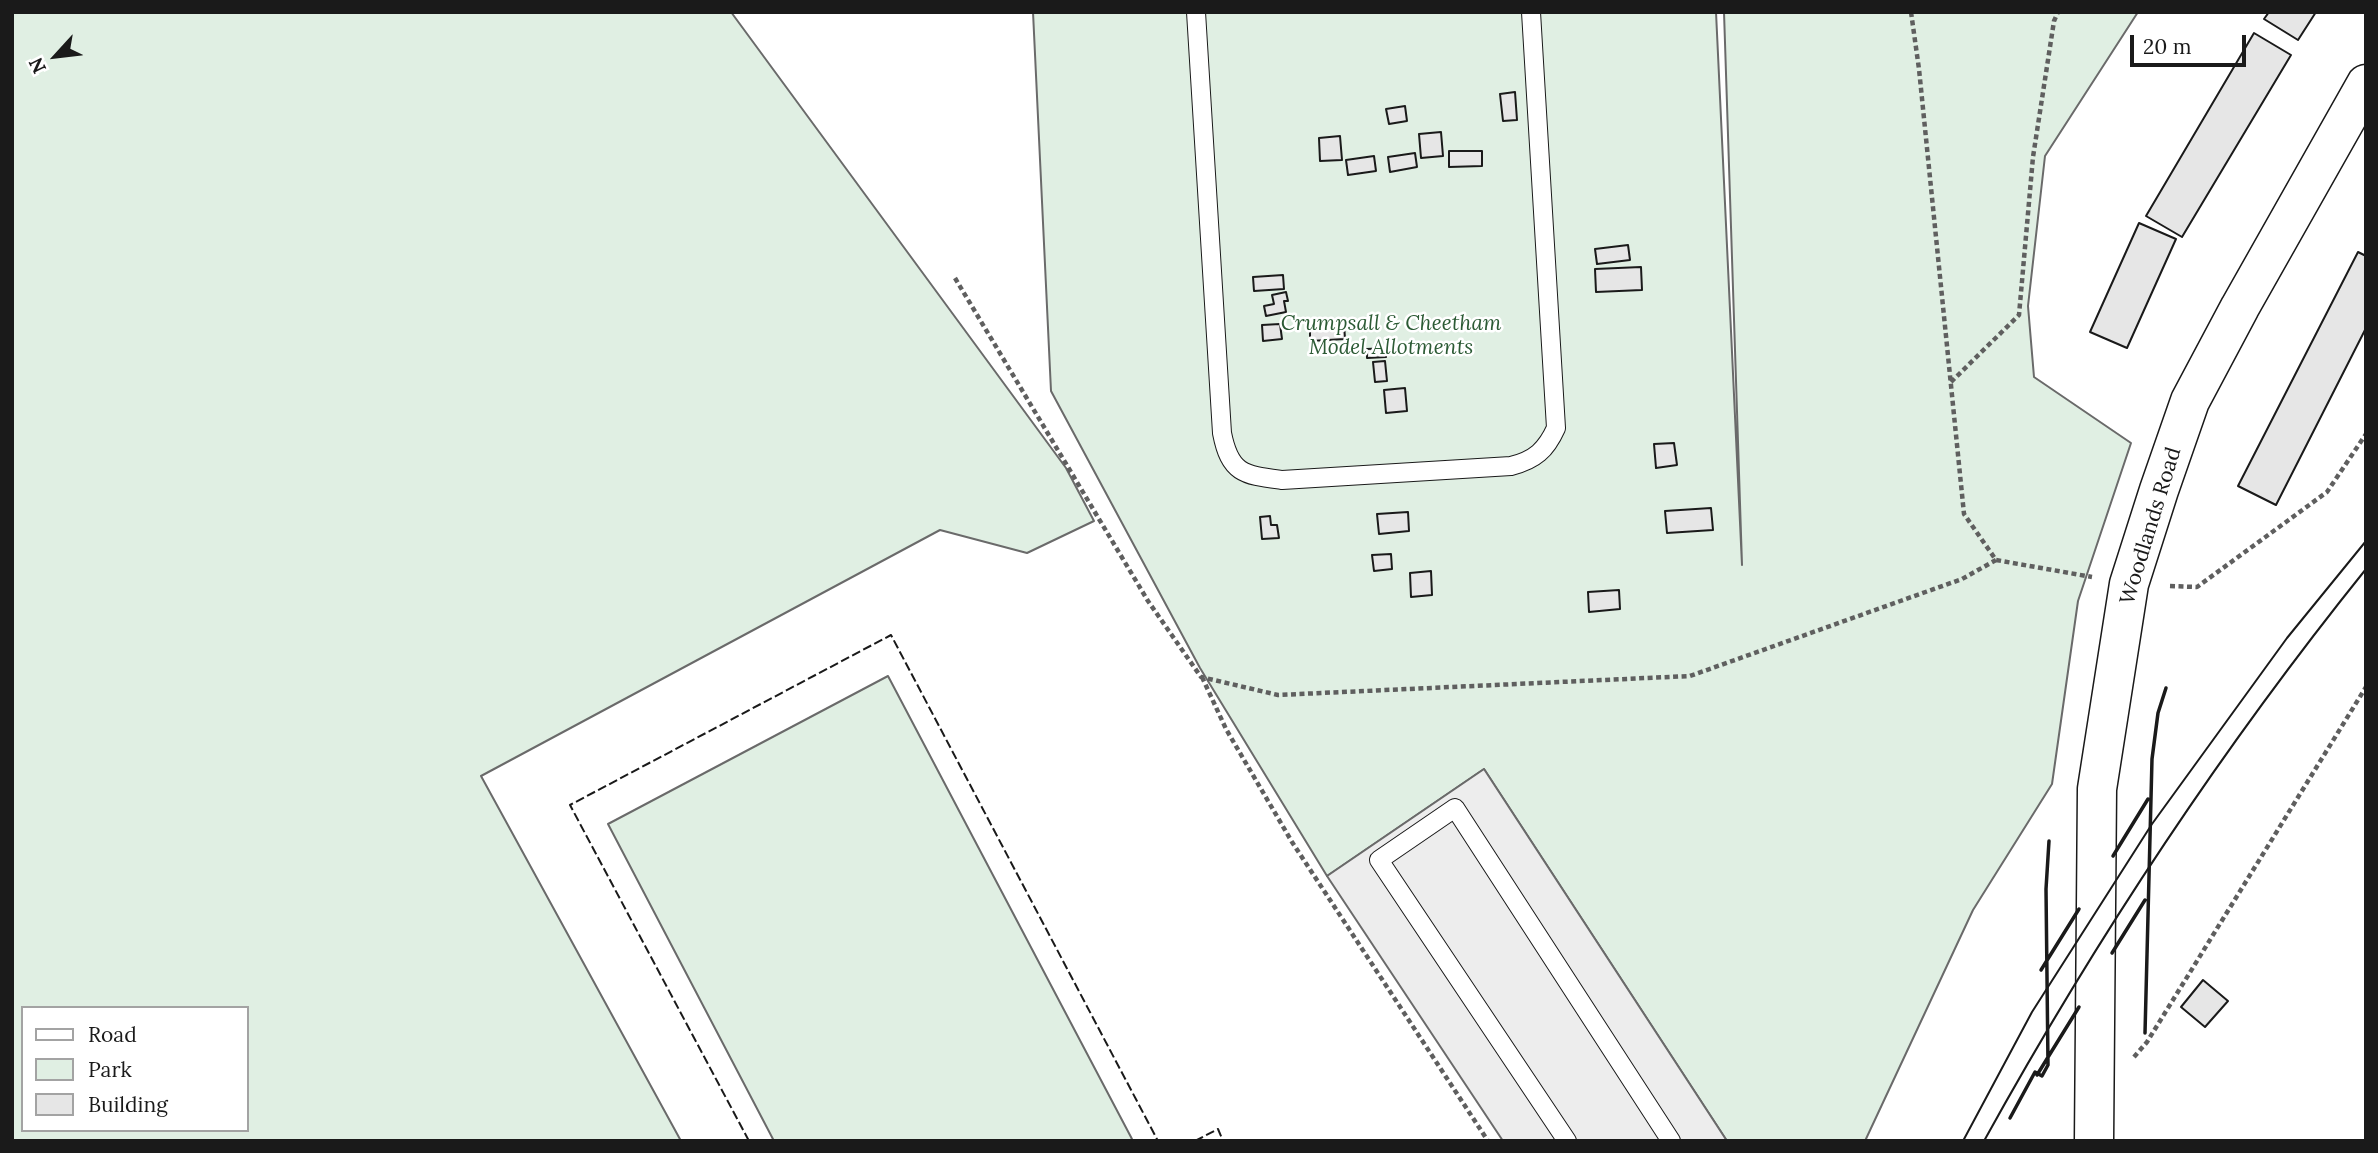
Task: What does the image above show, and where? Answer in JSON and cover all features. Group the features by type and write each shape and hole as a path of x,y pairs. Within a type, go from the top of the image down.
{"street":[{"name":"Woodlands Road","path":"2094,1141 2097,789 2129,584 2190,401 2366,84"}],"lane":[{"path":"1196,12 1222,433 1226,454 1238,469 1256,476 1282,480 1511,466 1540,454 1549,442 1556,428 1531,12"},
{"path":"1567,1141 1379,860 1455,808 1671,1141"}],"path":[{"path":"1911,12 1964,514 1996,560"},
{"path":"1950,383 2019,315 2033,157 2054,21 2058,12"},
{"path":"955,278 1148,601 1201,677 1226,729 1292,842 1488,1141"},
{"path":"1201,677 1278,695 1690,676 1962,579 1996,560 2129,584 2197,587 2327,492 2366,434"},
{"path":"2095,1098 2147,1042 2366,687"}],"green space":[{"path":"12,12 731,12 1066,468 1094,521 1027,553 940,530 481,776 681,1141 12,1141"},
{"name":"Crumpsall & Cheetham Model Allotments","path":"1033,12 1716,12 1742,565 1724,12 2138,12 2045,156 2028,306 2034,377 2131,443 2078,601 2052,784 1973,910 1865,1141 1727,1141 1484,769 1327,876 1200,668 1051,391"},
{"path":"888,676 1132,1139 1129,1141 774,1141 608,824"}],"shaded area":[{"path":"1484,769 1727,1141 1503,1141 1327,876"}],"building":[{"path":"2269,12 2316,12 2298,40 2264,19"},
{"path":"2254,33 2291,55 2182,237 2146,216"},
{"path":"1515,92 1517,120 1503,121 1500,94"},
{"path":"1405,106 1407,121 1389,124 1386,109"},
{"path":"1441,132 1443,156 1421,158 1419,134"},
{"path":"1340,136 1342,160 1320,161 1319,138"},
{"path":"1449,151 1482,151 1482,166 1449,167"},
{"path":"1415,153 1417,167 1390,172 1388,157"},
{"path":"1374,156 1376,171 1348,175 1346,160"},
{"path":"2139,223 2176,239 2127,348 2090,332"},
{"path":"1628,245 1630,260 1597,264 1595,249"},
{"path":"2358,252 2366,256 2366,328 2276,505 2238,486"},
{"path":"1641,267 1642,290 1596,292 1595,269"},
{"path":"1283,275 1284,289 1254,291 1253,277"},
{"path":"1286,292 1286,312 1266,316 1264,306 1274,304 1272,295"},
{"path":"1344,323 1345,339 1310,341 1310,325"},
{"path":"1280,324 1282,339 1263,341 1262,325"},
{"path":"1385,348 1386,357 1367,358 1367,349"},
{"path":"1385,361 1387,381 1375,382 1373,362"},
{"path":"1405,388 1407,411 1386,413 1384,390"},
{"path":"1674,443 1677,465 1656,468 1654,444"},
{"path":"1711,508 1713,530 1667,533 1665,511"},
{"path":"1408,512 1409,531 1379,534 1377,514"},
{"path":"1270,516 1271,525 1277,525 1279,538 1262,539 1260,517"},
{"path":"1391,554 1392,569 1374,571 1372,555"},
{"path":"1431,571 1432,595 1411,597 1410,573"},
{"path":"1619,590 1620,609 1589,612 1588,592"},
{"path":"2203,980 2228,1001 2205,1027 2181,1007"}],"tram line":[{"path":"1963,1141 2032,1012 2152,824 2287,638 2366,541"},
{"path":"1984,1141 2070,992 2163,847 2261,706 2366,569"}],"fence":[{"path":"749,1141 570,805 891,635 1158,1141"},
{"path":"1195,1141 1218,1129 1223,1141"}],"wall":[{"path":"2145,1033 2152,759 2158,713 2166,688"},
{"path":"2113,856 2148,799"},
{"path":"2010,1118 2035,1072 2042,1076 2048,1065 2046,889 2049,841"},
{"path":"2112,953 2145,900"},
{"path":"2041,970 2079,909"},
{"path":"2037,1075 2079,1007"}]}
